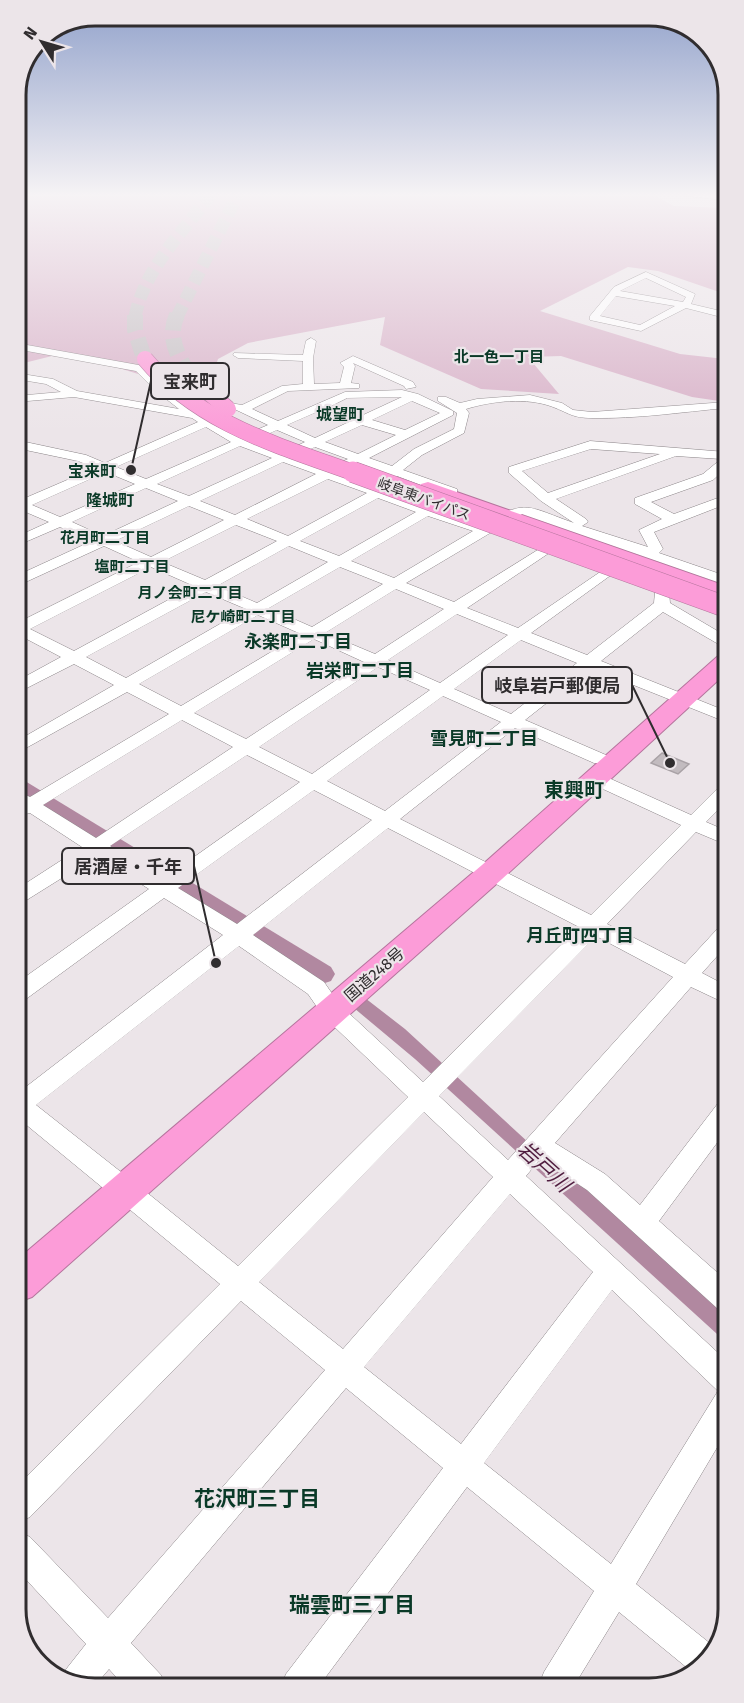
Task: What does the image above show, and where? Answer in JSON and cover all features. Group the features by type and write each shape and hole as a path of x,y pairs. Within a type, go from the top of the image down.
{"highway":[{"name":"岐阜東バイパス","path":"144,357 169,387 205,418 297,454 718,590"},
{"name":"岐阜東バイパス","path":"195,377 218,400 334,461 718,590"},
{"path":"244,415 485,529 606,572 662,598 718,612"},
{"path":"205,418 277,452 506,516 718,590"},
{"name":"国道248号","path":"26,1276 119,1185 485,869 678,697 718,656"},
{"name":"国道248号","path":"678,697 718,667"},
{"name":"国道248号","path":"26,1255 119,1185"}],"street":[{"path":"646,274 692,294 685,305 640,328 608,317 593,318 613,293 616,288 646,274"},
{"path":"633,308 665,283"},
{"path":"613,293 696,307 718,314"},
{"path":"678,320 684,320 696,307"},
{"path":"309,387 308,358 311,340"},
{"path":"26,348 140,368 150,381 177,401 240,442 326,474 388,483"},
{"path":"238,355 308,358"},
{"path":"345,386 350,366 345,363 353,360 409,384 412,391"},
{"path":"195,377 223,396 244,415 277,425 316,443 358,458 388,483 428,511 485,529"},
{"path":"26,378 49,381 74,394"},
{"path":"244,415 286,388 345,386 412,391 459,407 477,402 530,398 558,405 570,413 592,415 718,406"},
{"path":"26,577 279,457 363,421 412,391"},
{"path":"26,538 345,395 374,396 412,391 449,413 26,624"},
{"path":"26,398 74,394 205,418"},
{"path":"177,401 223,396"},
{"path":"318,407 405,435"},
{"path":"26,683 289,541 388,483 419,451 448,440 460,430 463,413 459,407"},
{"path":"26,503 106,468 205,418"},
{"path":"617,544 610,536 568,515 513,470 590,445 718,456"},
{"path":"26,446 82,458 718,714"},
{"path":"546,498 675,453"},
{"path":"674,520 640,501 708,477 718,468"},
{"path":"708,477 718,482"},
{"path":"644,553 656,549 646,530 718,502"},
{"path":"26,509 512,720 694,824 718,835"},
{"path":"26,803 74,778 506,516 523,510 644,553 718,589"},
{"path":"26,743 428,511"},
{"path":"26,892 544,550"},
{"path":"26,987 606,572"},
{"path":"26,1099 588,661 662,598 718,636"},
{"path":"26,634 387,818 718,991"},
{"path":"26,1499 591,924 718,799"},
{"path":"26,807 97,846 316,987 327,1005 436,1083 526,1158 610,1271 718,1372"},
{"path":"80,1676 526,1158 718,941"},
{"path":"26,1111 699,1656"},
{"path":"642,1223 718,1122"},
{"path":"526,1158 596,1182 718,1291"},
{"path":"305,1677 610,1271"},
{"path":"560,1678 718,1418"},
{"path":"26,1556 140,1677"}],"shaded area":[{"path":"26,273 615,273 540,311 680,354 718,358 718,401 692,397 561,356 528,357 559,394 481,389 380,345 385,317 248,343 218,359 206,395 93,360 52,356 26,362"},
{"path":"665,273 718,273 718,292"}],"water":[{"path":"365,998 405,1029 541,1154 591,1187 718,1297 718,1335 415,1059 354,1008"}],"building":[{"path":"662,753 689,764 678,774 651,763"}],"waterway":[{"name":"岩戸川","path":"26,792 322,974"}],"tunnel":[{"path":"135,317 140,299 152,273"},
{"path":"177,317 199,273"},
{"path":"177,315 173,338 177,352 188,373"},
{"path":"135,317 135,330 143,355"}],"place":[{"name":"宝来町","path":"131,470"},
{"name":"岐阜岩戸郵便局","path":"670,763"},
{"name":"居酒屋・千年","path":"216,963"}],"district":[{"name":"北一色一丁目","path":"499,357"},
{"name":"城望町","path":"340,414"},
{"name":"宝来町","path":"92,471"},
{"name":"隆城町","path":"110,500"},
{"name":"花月町二丁目","path":"105,538"},
{"name":"塩町二丁目","path":"132,567"},
{"name":"月ノ会町二丁目","path":"190,593"},
{"name":"尼ケ崎町二丁目","path":"243,617"},
{"name":"永楽町二丁目","path":"298,642"},
{"name":"岩栄町二丁目","path":"360,671"},
{"name":"雪見町二丁目","path":"484,739"},
{"name":"東興町","path":"574,790"},
{"name":"月丘町四丁目","path":"580,936"},
{"name":"花沢町三丁目","path":"257,1499"},
{"name":"瑞雲町三丁目","path":"352,1605"}]}
